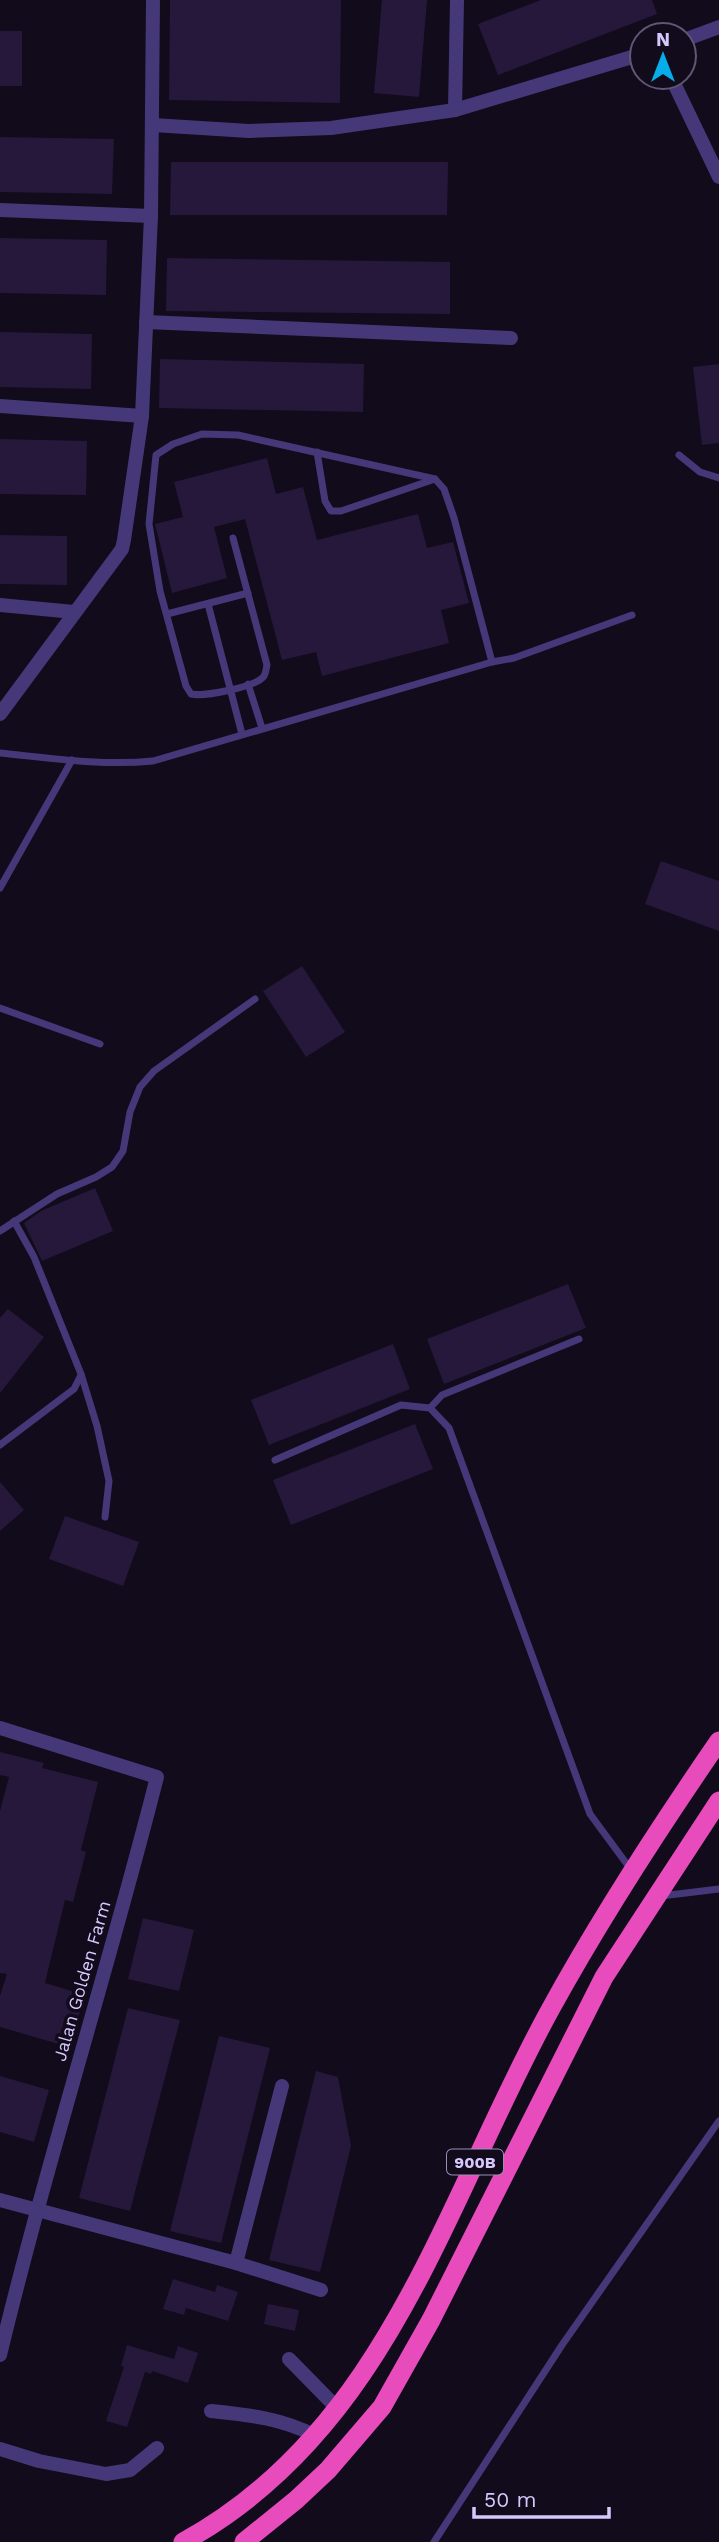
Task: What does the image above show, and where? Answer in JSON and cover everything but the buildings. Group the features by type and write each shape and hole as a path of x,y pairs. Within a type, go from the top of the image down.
{"highway":[{"name":"900B","path":"183,2542 286,2467 338,2409 369,2368 407,2304 550,2011 632,1872 719,1741"},
{"path":"244,2542 328,2470 382,2407 431,2320 604,1978 654,1897 719,1801"}],"street":[{"path":"0,715 122,549 142,416 151,216 153,0"},
{"path":"455,110 457,0"},
{"path":"698,35 719,27"},
{"path":"153,125 249,131 331,128 455,110 628,58"},
{"path":"678,91 719,177"},
{"path":"0,210 151,216"},
{"path":"146,322 510,338"},
{"path":"0,406 142,416"},
{"path":"0,605 74,612"},
{"name":"Jalan Golden Farm","path":"0,1728 158,1777 126,1900 36,2211 0,2355"},
{"path":"236,2263 282,2086"},
{"path":"0,2200 236,2263 321,2290"},
{"path":"289,2359 338,2409"},
{"path":"211,2411 258,2416 292,2424 316,2435"},
{"path":"0,2449 39,2461 106,2474 130,2470 157,2448"}],"lane":[{"path":"233,538 267,665 265,674 262,679 229,690 201,696 191,694 186,687 167,614 149,524 156,456 173,444 202,434 238,435 435,479 444,489 454,518 492,662"},
{"path":"317,452 325,501 331,511 341,511 435,479"},
{"path":"679,455 699,472 719,478"},
{"path":"167,614 248,593"},
{"path":"208,604 242,734"},
{"path":"0,753 72,760 134,763 153,761 492,662 514,658 632,615"},
{"path":"248,684 262,728"},
{"path":"0,888 72,760"},
{"path":"0,1231 57,1194 112,1167 123,1151 130,1112 140,1087 155,1071 255,999"},
{"path":"0,1008 100,1044"},
{"path":"14,1221 34,1257 81,1374 97,1426 109,1480 105,1517"},
{"path":"430,1408 442,1395 579,1339"},
{"path":"0,1446 74,1389 81,1374"},
{"path":"275,1460 401,1405 430,1408 449,1428 590,1814 632,1872"},
{"path":"654,1897 719,1889"},
{"path":"434,2542 562,2345 719,2121"}]}
